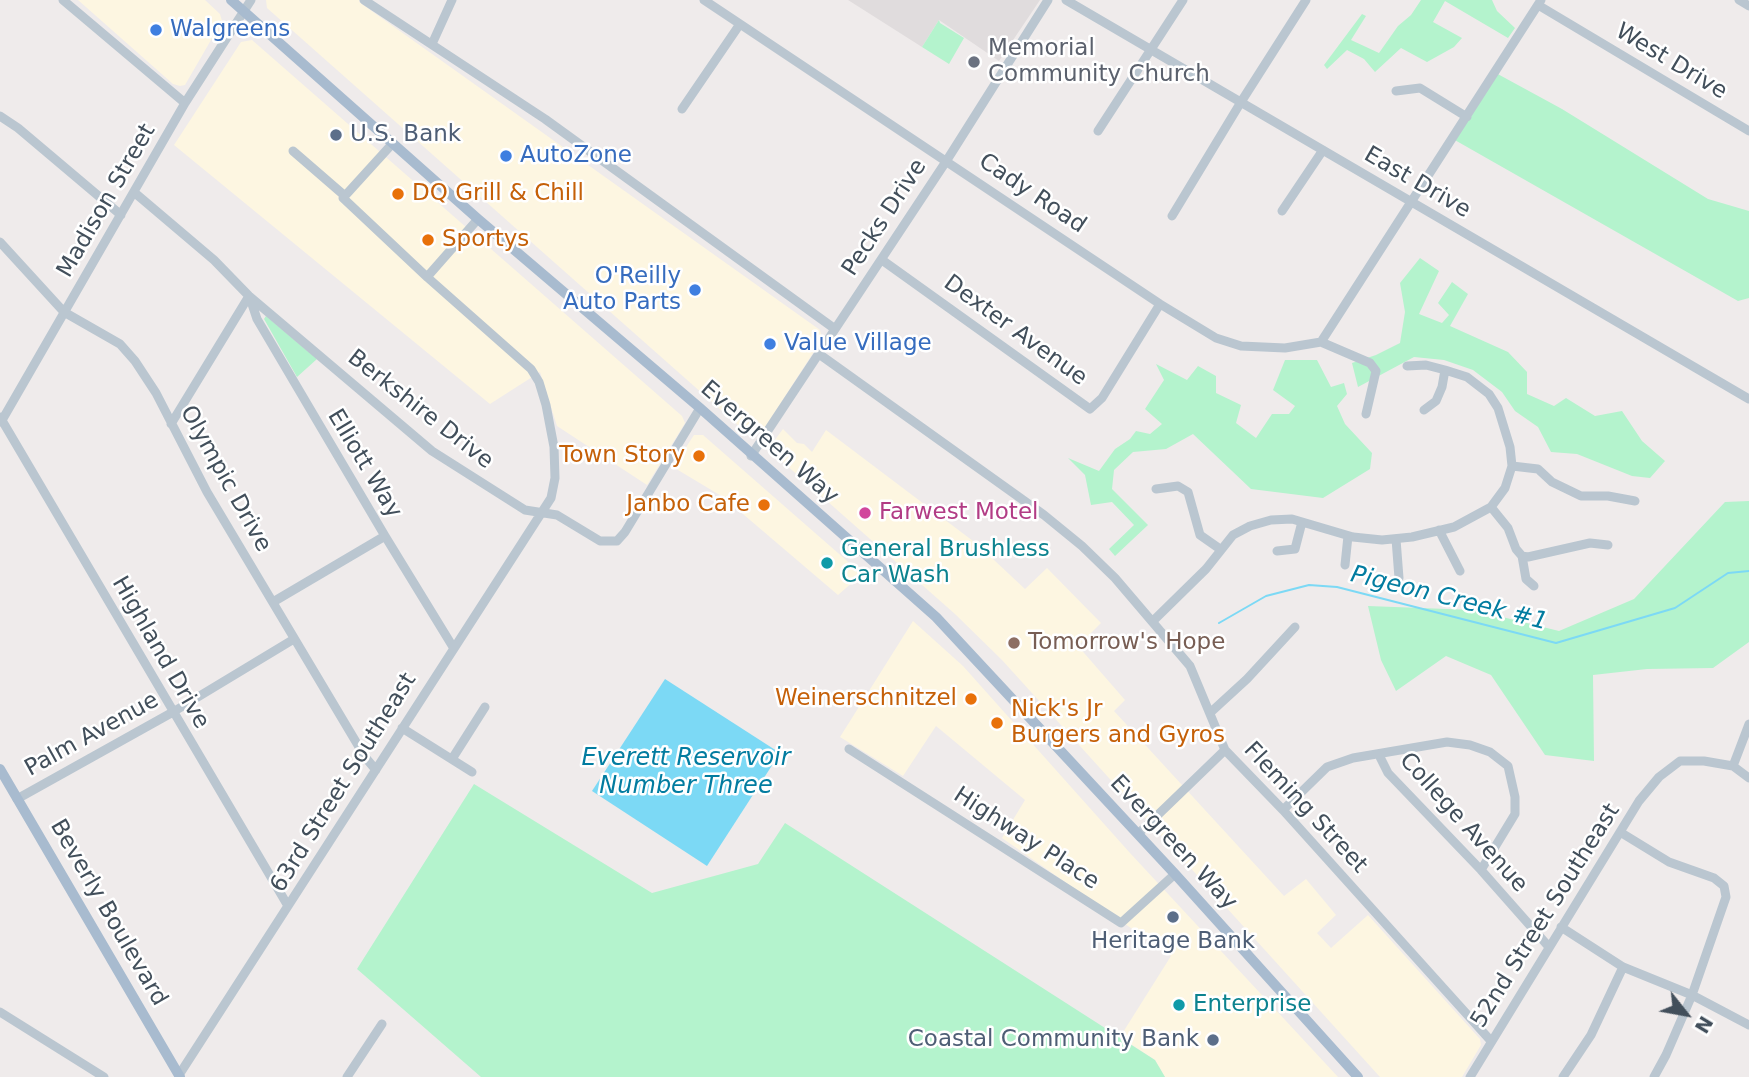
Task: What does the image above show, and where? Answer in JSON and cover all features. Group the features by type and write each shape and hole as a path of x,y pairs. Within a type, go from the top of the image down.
{"main road":[{"name":"Evergreen Way","path":"231,0 478,219 700,408 751,456 936,617 1175,874 1358,1077"},
{"name":"Beverly Boulevard","path":"0,769 179,1076"}],"street":[{"path":"63,0 185,103"},
{"name":"Madison Street","path":"1,420 185,103 251,0"},
{"path":"364,0 545,119 835,329"},
{"path":"432,44 452,0"},
{"name":"Cady Road","path":"705,0 1160,304 1216,338 1241,346 1285,348 1321,342"},
{"name":"Pecks Drive","path":"751,456 882,260 1048,0"},
{"name":"East Drive","path":"1066,0 1749,399"},
{"path":"1098,131 1183,0"},
{"path":"1172,216 1306,0"},
{"path":"1740,0 1749,6"},
{"path":"1366,415 1376,371 1370,363 1321,342 1540,3"},
{"name":"West Drive","path":"1540,3 1749,131"},
{"path":"682,109 740,24"},
{"path":"1396,90 1420,89 1467,117"},
{"path":"0,116 18,128 121,215"},
{"path":"345,196 393,143"},
{"path":"1282,211 1323,150"},
{"name":"63rd Street Southeast","path":"179,1076 551,498 555,478 554,447 539,382 531,369 427,277 343,198 345,196 293,151"},
{"name":"Berkshire Drive","path":"135,193 214,260 249,296 432,450 525,510 557,515 600,541 617,541 625,532 700,408"},
{"path":"427,277 478,219"},
{"name":"Olympic Drive","path":"0,242 64,312 120,344 135,361 156,393 207,492 365,757 376,770"},
{"name":"Dexter Avenue","path":"882,260 1090,409 1102,398 1160,304"},
{"path":"171,424 249,296"},
{"name":"Elliott Way","path":"249,296 257,319 453,647"},
{"name":"Fleming Street","path":"819,354 1044,515 1090,554 1153,621 1190,666 1225,750 1283,810 1491,1041"},
{"path":"1153,621 1206,569 1233,534 1250,526 1271,520 1292,519 1348,536 1396,539 1454,527 1491,507 1505,488 1512,466 1510,447 1499,408 1489,394 1467,377 1426,365 1407,366"},
{"path":"1424,410 1436,401 1445,370"},
{"name":"Highland Drive","path":"1,420 288,906"},
{"path":"1512,466 1538,469 1552,482 1581,496 1608,496 1635,501"},
{"path":"1156,489 1178,486 1188,492 1200,535 1220,549"},
{"path":"1491,507 1502,519 1521,556 1526,579 1534,586"},
{"path":"1278,551 1295,549 1302,523"},
{"path":"1439,530 1460,571"},
{"path":"273,602 385,536"},
{"path":"1345,565 1348,536"},
{"path":"1396,539 1399,578"},
{"path":"1521,556 1528,557 1590,543 1608,545"},
{"path":"1210,712 1247,679 1295,626"},
{"name":"Palm Avenue","path":"17,799 173,712 294,639"},
{"path":"452,759 485,707"},
{"path":"1749,724 1733,766 1749,778"},
{"path":"402,728 472,772"},
{"path":"1283,810 1327,767 1353,758 1447,742 1470,745 1490,752 1508,766 1513,780 1515,814 1481,870"},
{"name":"Highway Place","path":"849,748 1121,923 1175,874"},
{"path":"1138,834 1225,750"},
{"name":"College Avenue","path":"1378,755 1388,773 1481,870 1549,947"},
{"name":"52nd Street Southeast","path":"1470,1077 1639,801 1659,777 1680,761 1704,761 1733,766"},
{"path":"1620,832 1669,862 1714,878 1724,886 1726,897 1692,995 1654,1077"},
{"path":"1561,927 1623,967 1692,995 1749,1026"},
{"path":"1563,1077 1591,1035 1623,967"},
{"path":"2,1017 90,1073 104,1077"},
{"path":"347,1077 382,1024"}],"shaded area":[{"path":"78,0 205,0 220,14 222,21 185,85 180,86 173,84"},
{"path":"266,0 360,0 359,2 820,330 822,339 762,432 747,433 267,8"},
{"path":"848,0 1040,0 999,61 939,20 922,47"},
{"path":"252,40 682,416 685,423 647,485 557,426 540,372 490,404 174,145 241,42"},
{"path":"783,429 797,443 804,444 812,452 826,430 977,544 1025,589 1047,568 1101,623 1078,646 1125,700 1114,711 1284,896 1306,879 1336,915 1317,933 1331,948 1368,915 1480,1039 1481,1045 1462,1077 1380,1077 1002,660 955,614 776,456 771,445"},
{"path":"694,435 703,435 862,574 838,595 723,497 673,467"},
{"path":"913,621 963,666 1130,853 1338,1077 1165,1077 1155,1060 1120,1037 1171,956 1002,838 1025,800 936,726 903,776 840,737"}],"green space":[{"path":"1421,0 1492,0 1497,11 1515,28 1508,38 1445,1 1433,22 1462,38 1454,47 1427,62 1401,48 1375,72 1364,59 1347,50 1327,69 1324,65 1362,14 1366,16 1351,40 1379,53"},
{"path":"939,20 964,38 949,64 922,47"},
{"path":"1494,72 1562,109 1708,199 1749,211 1749,298 1738,301 1453,139"},
{"path":"1420,258 1439,271 1419,314 1442,323 1449,315 1438,303 1452,282 1468,294 1450,326 1508,352 1527,372 1527,394 1554,406 1566,398 1595,416 1622,411 1642,441 1665,461 1650,478 1632,476 1577,454 1551,452 1538,427 1515,411 1502,392 1473,370 1444,360 1414,357 1358,387 1352,363 1400,343 1405,312 1400,283"},
{"path":"266,316 317,359 297,377 264,319"},
{"path":"1285,360 1317,360 1331,387 1344,383 1347,394 1337,406 1345,424 1372,453 1370,469 1323,498 1251,489 1193,434 1166,449 1133,452 1114,470 1112,489 1148,525 1115,556 1109,549 1134,525 1112,502 1091,505 1085,475 1068,458 1099,471 1115,449 1130,439 1136,431 1150,434 1162,424 1145,409 1164,380 1156,364 1187,380 1198,366 1216,376 1216,393 1241,405 1236,423 1256,438 1272,414 1289,414 1295,406 1273,390"},
{"path":"1749,501 1749,642 1713,668 1647,669 1593,675 1594,761 1545,755 1491,675 1446,656 1396,691 1381,660 1368,606 1474,610 1559,631 1634,599 1725,502"},
{"path":"474,784 652,893 758,864 785,823 1155,1060 1165,1077 481,1077 357,969"}],"water":[{"name":"Everett Reservoir Number Three","path":"665,679 780,753 707,866 592,791"}],"waterway":[{"name":"Pigeon Creek #1","path":"1219,623 1266,596 1309,585 1337,587 1556,643 1675,608 1728,573 1749,571"}],"place":[{"name":"Walgreens","path":"156,30"},
{"name":"Memorial Community Church","path":"974,62"},
{"name":"U.S. Bank","path":"336,135"},
{"name":"AutoZone","path":"506,156"},
{"name":"DQ Grill & Chill","path":"398,194"},
{"name":"Sportys","path":"428,240"},
{"name":"O'Reilly Auto Parts","path":"695,290"},
{"name":"Value Village","path":"770,344"},
{"name":"Town Story","path":"699,456"},
{"name":"Janbo Cafe","path":"764,505"},
{"name":"Farwest Motel","path":"865,513"},
{"name":"General Brushless Car Wash","path":"827,563"},
{"name":"Tomorrow's Hope","path":"1014,643"},
{"name":"Weinerschnitzel","path":"971,699"},
{"name":"Nick's Jr Burgers and Gyros","path":"997,723"},
{"name":"Heritage Bank","path":"1173,917"},
{"name":"Enterprise","path":"1179,1005"},
{"name":"Coastal Community Bank","path":"1213,1040"}]}
